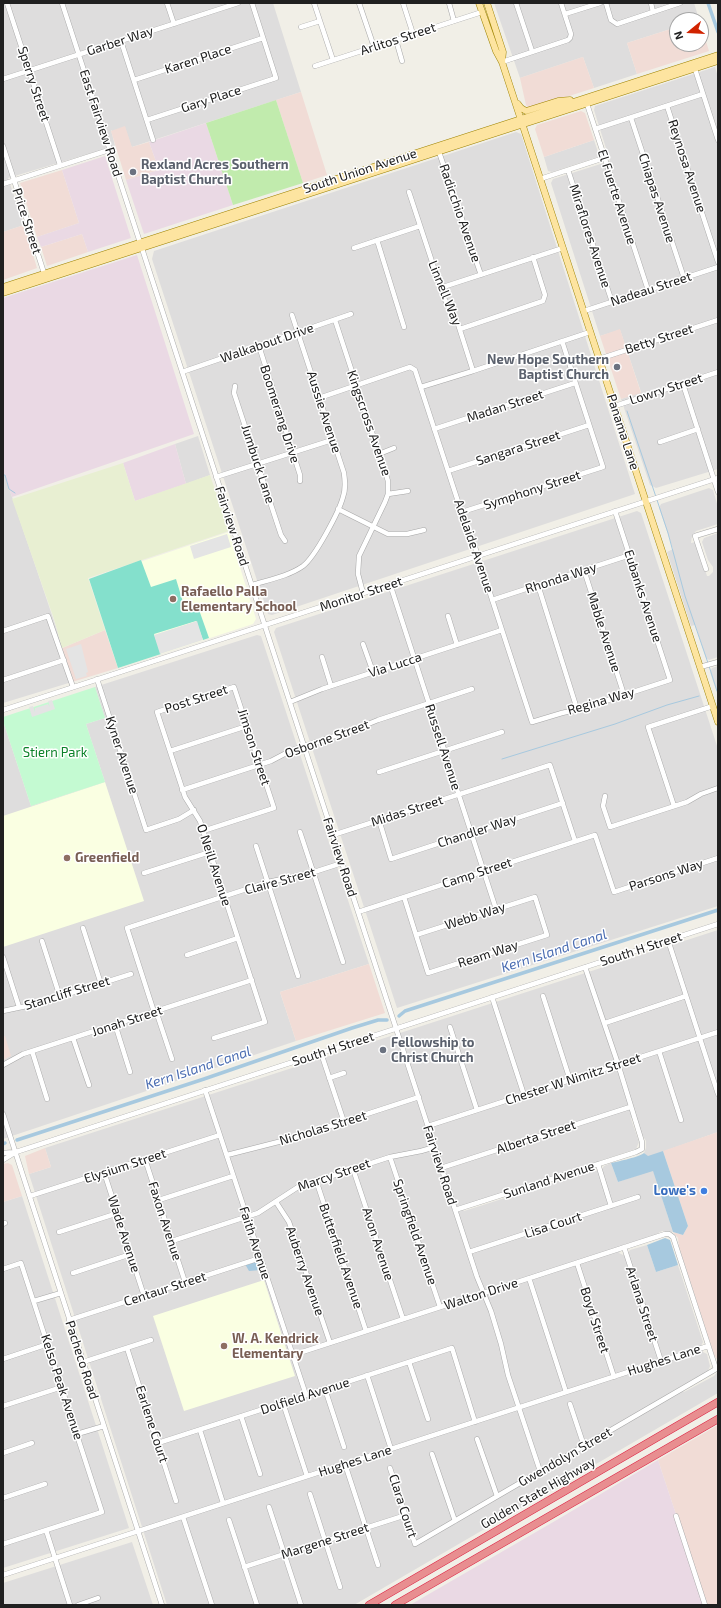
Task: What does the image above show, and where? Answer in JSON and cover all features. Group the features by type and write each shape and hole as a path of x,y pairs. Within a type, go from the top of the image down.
{"highway":[{"name":"Golden State Highway","path":"369,1605 718,1402"},
{"name":"Golden State Highway","path":"395,1605 718,1419"}],"main road":[{"path":"479,3 496,51 502,62"},
{"path":"487,3 502,50 502,62"},
{"path":"482,12 487,16 496,42 502,50"},
{"name":"South Union Avenue","path":"3,293 317,185 718,55"},
{"name":"South Union Avenue","path":"3,287 88,259 292,200 718,61"},
{"name":"Panama Lane","path":"502,62 718,722"},
{"path":"562,112 571,106 591,99 592,96"},
{"path":"515,100 520,108 526,111 558,101 576,101"},
{"path":"523,125 529,120 558,110 564,104"},
{"path":"488,137 499,130 519,122 521,118"},
{"path":"326,188 330,184 354,176 357,172"},
{"path":"292,200 294,195 315,188 317,185"},
{"path":"50,278 54,274 78,265 88,259"}],"street":[{"name":"Sperry Street","path":"7,3 60,166"},
{"name":"East Fairview Road","path":"62,3 140,245"},
{"path":"167,3 174,24"},
{"name":"Garber Way","path":"3,79 238,3"},
{"path":"252,3 263,38"},
{"path":"314,3 332,60"},
{"path":"359,3 374,47"},
{"path":"403,3 414,34"},
{"path":"449,3 454,21"},
{"path":"516,3 532,51"},
{"path":"502,62 568,40 571,34 561,3"},
{"path":"565,14 600,3"},
{"path":"606,3 614,23 617,24 680,3"},
{"path":"651,3 654,12"},
{"name":"Arlitos Street","path":"315,66 482,12"},
{"path":"301,27 320,21"},
{"name":"Gary Place","path":"147,120 276,78 263,38"},
{"name":"Karen Place","path":"134,80 263,38"},
{"path":"396,40 402,61"},
{"path":"121,41 153,140"},
{"path":"694,69 718,140"},
{"name":"Reynosa Avenue","path":"703,94 667,106 718,262"},
{"name":"El Fuerte Avenue","path":"587,104 648,290"},
{"path":"595,129 667,106"},
{"name":"Chiapas Avenue","path":"631,118 684,278"},
{"name":"Price Street","path":"3,146 44,273"},
{"path":"3,184 109,150"},
{"name":"Radicchio Avenue","path":"439,152 481,275"},
{"path":"540,179 604,158"},
{"name":"Miraflores Avenue","path":"568,170 612,302"},
{"name":"Linnell Way","path":"409,192 440,288 460,329 473,372"},
{"path":"354,248 420,226"},
{"path":"377,240 404,328"},
{"name":"Fairview Road","path":"140,245 441,1168 501,1344 508,1375 540,1472"},
{"path":"440,288 563,248"},
{"path":"460,329 543,301 545,295 533,257"},
{"name":"Nadeau Street","path":"584,311 718,267"},
{"name":"Walkabout Drive","path":"182,372 352,314"},
{"name":"Aussie Avenue","path":"252,585 294,572 309,562 316,552 343,497 345,479 292,315"},
{"name":"Kingscross Avenue","path":"335,320 388,480 388,494 361,550 358,562 358,574 364,593"},
{"name":"Betty Street","path":"599,358 718,320"},
{"path":"421,387 473,372 590,332"},
{"path":"562,341 589,425"},
{"name":"Boomerang Drive","path":"259,346 300,475 300,481"},
{"name":"Adelaide Avenue","path":"356,385 410,367 415,370 532,722"},
{"name":"Lowry Street","path":"615,406 718,372"},
{"name":"Madan Street","path":"434,429 575,383"},
{"path":"683,384 716,479 718,492"},
{"path":"319,398 356,385"},
{"name":"Jumbuck Lane","path":"235,386 234,393 257,464 281,535 286,541"},
{"name":"Symphony Street","path":"462,512 602,467 589,425"},
{"name":"Sangara Street","path":"448,471 589,425"},
{"path":"660,442 698,430"},
{"path":"216,477 332,440"},
{"path":"379,454 394,448"},
{"name":"Monitor Street","path":"3,710 716,479"},
{"path":"388,494 408,492"},
{"path":"338,509 388,534 401,535 424,530"},
{"name":"Eubanks Avenue","path":"615,511 670,680"},
{"path":"706,569 695,536 718,529"},
{"name":"Rhonda Way","path":"492,600 630,555"},
{"name":"Mable Avenue","path":"584,570 624,695"},
{"name":"Russell Avenue","path":"390,584 496,909"},
{"path":"538,585 577,710"},
{"path":"3,631 48,616 72,687"},
{"path":"448,616 457,645"},
{"name":"Via Lucca","path":"290,702 331,686 502,630"},
{"path":"363,644 373,672"},
{"path":"322,657 331,686"},
{"path":"3,680 64,660"},
{"path":"700,667 718,662"},
{"name":"Kyner Avenue","path":"97,679 146,830 179,819 194,810"},
{"name":"Regina Way","path":"532,722 562,712 577,710 670,680"},
{"name":"Post Street","path":"157,712 234,687"},
{"name":"Jimson Street","path":"203,831 274,808 234,687"},
{"name":"Osborne Street","path":"182,790 260,765 304,746 472,689"},
{"path":"674,806 648,727 713,706"},
{"name":"O Neill Avenue","path":"157,712 182,790 194,810 203,831 265,1022 214,1038"},
{"path":"170,751 247,726"},
{"path":"379,772 502,732"},
{"name":"Midas Street","path":"333,835 550,765 563,803"},
{"path":"605,796 603,806 610,827 674,806 718,788"},
{"path":"563,803 576,841"},
{"name":"Chandler Way","path":"379,820 391,859 563,803"},
{"path":"300,832 343,962"},
{"name":"Camp Street","path":"358,912 595,835 614,892"},
{"path":"256,846 298,976"},
{"path":"144,873 210,852"},
{"name":"Parsons Way","path":"614,892 718,858"},
{"name":"Claire Street","path":"155,1011 127,928 268,882 314,872 342,863"},
{"path":"404,897 416,935"},
{"name":"Webb Way","path":"416,935 535,897 547,935"},
{"name":"South H Street","path":"3,1160 16,1152 718,924"},
{"path":"83,928 101,984"},
{"name":"Ream Way","path":"416,935 428,973 547,935"},
{"path":"187,955 238,938"},
{"path":"668,940 718,1094"},
{"path":"42,942 60,997"},
{"path":"3,958 19,1008"},
{"path":"585,967 605,1022 630,1107"},
{"name":"Stancliff Street","path":"3,1011 36,1004 131,974"},
{"name":"Jonah Street","path":"3,1065 32,1051 252,980"},
{"path":"543,996 570,1080"},
{"path":"605,1022 686,996"},
{"path":"492,997 524,1095"},
{"path":"155,1011 172,1059"},
{"path":"115,1024 130,1072"},
{"path":"450,1027 477,1110"},
{"name":"Chester W Nimitz Street","path":"428,1126 718,1032"},
{"path":"73,1038 89,1086"},
{"path":"32,1051 47,1099"},
{"path":"659,1051 681,1120"},
{"path":"321,1053 344,1122"},
{"path":"330,1078 344,1073"},
{"name":"Faith Avenue","path":"205,1090 306,1395"},
{"name":"Nicholas Street","path":"227,1155 285,1140 419,1097"},
{"name":"Sunland Avenue","path":"455,1210 642,1149 642,1142 630,1107"},
{"name":"Alberta Street","path":"441,1168 630,1107"},
{"name":"Pacheco Road","path":"3,1114 162,1605"},
{"name":"Elysium Street","path":"30,1196 220,1135"},
{"name":"Marcy Street","path":"172,1241 247,1217 264,1210 292,1190 316,1180 390,1157 435,1147"},
{"name":"South H Street","path":"3,1153 16,1152"},
{"name":"Springfield Avenue","path":"390,1157 440,1307"},
{"name":"Faxon Avenue","path":"145,1159 185,1282"},
{"path":"598,1164 611,1206"},
{"name":"Avon Avenue","path":"353,1169 403,1319"},
{"name":"Wade Avenue","path":"104,1172 144,1296"},
{"path":"159,1200 233,1176"},
{"name":"Butterfield Avenue","path":"316,1180 366,1331"},
{"name":"Lisa Court","path":"469,1252 638,1197"},
{"name":"Auberry Avenue","path":"276,1202 289,1222 330,1343"},
{"path":"59,1232 118,1213"},
{"name":"Walton Drive","path":"293,1355 669,1234 673,1237 708,1346"},
{"name":"Arlana Street","path":"624,1248 661,1361"},
{"path":"73,1273 131,1254"},
{"name":"Centaur Street","path":"69,1320 260,1258"},
{"name":"Kelso Peak Avenue","path":"3,1269 22,1263 102,1512 46,1530"},
{"name":"Boyd Street","path":"577,1263 614,1377"},
{"path":"529,1278 566,1392"},
{"path":"34,1301 61,1292"},
{"path":"83,1362 151,1340"},
{"path":"3,1359 48,1344"},
{"name":"Hughes Lane","path":"3,1575 708,1346"},
{"name":"Gwendolyn Street","path":"415,1544 716,1369 708,1346"},
{"name":"Earlene Court","path":"127,1348 176,1501"},
{"name":"Dolfield Avenue","path":"158,1443 452,1348 476,1422"},
{"path":"410,1362 428,1419"},
{"path":"367,1375 391,1449"},
{"path":"3,1406 62,1387"},
{"path":"325,1389 344,1447"},
{"path":"283,1403 307,1476"},
{"path":"570,1404 584,1446"},
{"path":"241,1416 260,1474"},
{"path":"77,1434 104,1426"},
{"path":"200,1430 224,1503"},
{"path":"477,1439 497,1496"},
{"path":"3,1452 32,1443"},
{"path":"432,1454 455,1521"},
{"path":"345,1464 378,1565"},
{"name":"Clara Court","path":"390,1468 415,1544"},
{"path":"3,1498 45,1484"},
{"path":"310,1494 340,1587"},
{"path":"269,1507 301,1605"},
{"name":"Margene Street","path":"244,1567 406,1515"},
{"path":"183,1516 212,1605"},
{"path":"676,1516 704,1605"},
{"path":"229,1520 256,1605"},
{"path":"3,1544 46,1530 70,1605"},
{"path":"78,1605 98,1598"}],"shaded area":[{"path":"3,3 273,3 301,92 132,147 111,130 115,146 8,178 24,225 3,232"},
{"path":"494,3 694,3 697,12 669,12 669,30 627,43 637,74 594,88 583,57 520,78"},
{"path":"669,30 669,52 706,52 637,74 627,43"},
{"path":"583,57 594,88 529,109 526,105 520,78"},
{"path":"715,67 718,77 718,469 656,488 650,485 621,399 641,392 620,330 600,336 551,183 553,179 610,161 594,110 595,106"},
{"path":"301,92 327,175 303,183 276,100"},
{"path":"581,111 585,113 594,140 544,157 535,129 537,125"},
{"path":"206,123 233,205 144,234 126,180 159,170 149,142"},
{"path":"125,126 132,147 149,142 159,170 126,180 111,131"},
{"path":"516,132 521,134 635,494 272,615 268,614 152,259 154,251"},
{"path":"594,140 599,155 598,157 552,172 548,171 544,157"},
{"path":"105,156 131,238 88,252 82,234 41,247 37,237 79,223 62,170"},
{"path":"62,170 79,223 37,237 20,183"},
{"path":"24,225 37,268 3,280 3,232"},
{"path":"82,234 88,252 47,266 41,247"},
{"path":"137,255 194,434 12,497 3,470 3,298"},
{"path":"620,329 641,393 621,399 600,336"},
{"path":"198,436 210,475 186,484 175,444"},
{"path":"175,444 186,484 135,501 123,463"},
{"path":"123,463 135,501 210,475 229,531 88,578 105,630 62,648 54,619 12,499"},
{"path":"3,470 56,627 72,682 3,703"},
{"path":"709,488 713,490 718,507 718,524 696,531 692,536 691,543 696,542 707,576 709,576 713,572 713,567 708,560 702,542 704,538 718,533 718,657 709,660 706,658 695,625 691,626 667,552 673,549 659,508 661,504"},
{"path":"637,511 641,513 718,749 718,906 397,1008 274,632 276,628"},
{"name":"Rafaello Palla Elementary School","path":"229,532 256,619 253,624 118,668 89,579"},
{"path":"227,534 231,547 194,559 190,546"},
{"path":"141,560 151,587 176,579 186,612 198,607 209,638 203,640 196,621 154,634 161,654 118,668 89,579"},
{"path":"197,621 203,640 160,654 154,635"},
{"path":"105,630 118,668 72,682 62,648"},
{"path":"257,635 261,636 369,964 280,992 296,1041 3,1139 3,1060 8,1057 4,1036 3,1037 3,721 31,806 105,782 86,724 105,718 95,687"},
{"path":"81,644 88,672 86,673 87,676 76,679 66,649"},
{"path":"718,666 718,696 710,672 712,668"},
{"path":"52,700 55,709 32,717 29,707 33,706 35,712 35,708 48,704 50,707 48,701"},
{"name":"Greenfield","path":"105,782 144,901 3,947 3,816"},
{"path":"718,930 718,1132 648,1157 644,1153 646,1141 630,1116 639,1142 636,1149 462,1206 464,1211 593,1170 596,1171 611,1163 618,1182 653,1170 673,1232 662,1231 655,1235 623,1245 619,1253 623,1255 628,1253 630,1250 647,1245 656,1272 678,1265 703,1342 701,1346 703,1352 707,1354 710,1366 708,1371 680,1387 684,1392 714,1376 718,1371 718,1393 354,1605 167,1605 29,1174 51,1167 45,1148"},
{"path":"369,964 385,1013 296,1041 280,992"},
{"path":"5,1036 11,1056 3,1060 3,1037"},
{"path":"718,1132 718,1361 714,1355 679,1247 678,1238 673,1232 683,1235 688,1226 663,1151"},
{"path":"45,1148 51,1167 29,1174 25,1156"},
{"path":"663,1151 688,1226 683,1235 673,1232 653,1171 618,1182 611,1163 644,1153 648,1156"},
{"path":"8,1163 12,1165 22,1196 3,1202 3,1164"},
{"path":"22,1196 129,1528 3,1568 3,1202"},
{"path":"665,1238 670,1240 678,1265 656,1272 647,1245"},
{"path":"259,1260 262,1268 261,1270 249,1271 245,1264"},
{"name":"W. A. Kendrick Elementary","path":"264,1280 295,1376 184,1411 153,1316"},
{"path":"718,1425 718,1605 706,1605 658,1460"},
{"path":"658,1460 706,1605 410,1605 555,1521"},
{"path":"132,1542 153,1605 3,1605 3,1583"}],"green space":[{"path":"276,100 303,183 233,205 206,123"},
{"name":"Stiern Park","path":"95,687 105,718 86,724 105,782 31,806 3,721 3,717"}],"waterway":[{"path":"708,3 718,32"},
{"path":"627,411 656,497"},
{"path":"3,475 5,475 9,489 15,493"},
{"path":"657,500 668,533 685,596 708,663"},
{"path":"709,666 717,691"},
{"path":"502,759 699,696"},
{"name":"Kern Island Canal","path":"399,1016 405,1011 718,910"},
{"name":"Kern Island Canal","path":"17,1140 204,1079 352,1028 378,1020 387,1020"}],"place":[{"name":"Rexland Acres Southern Baptist Church","path":"133,172"},
{"name":"New Hope Southern Baptist Church","path":"617,367"},
{"name":"Rafaello Palla Elementary School","path":"173,599"},
{"name":"Greenfield","path":"67,858"},
{"name":"Fellowship to Christ Church","path":"383,1050"},
{"name":"Lowe's","path":"704,1191"},
{"name":"W. A. Kendrick Elementary","path":"224,1346"}]}
